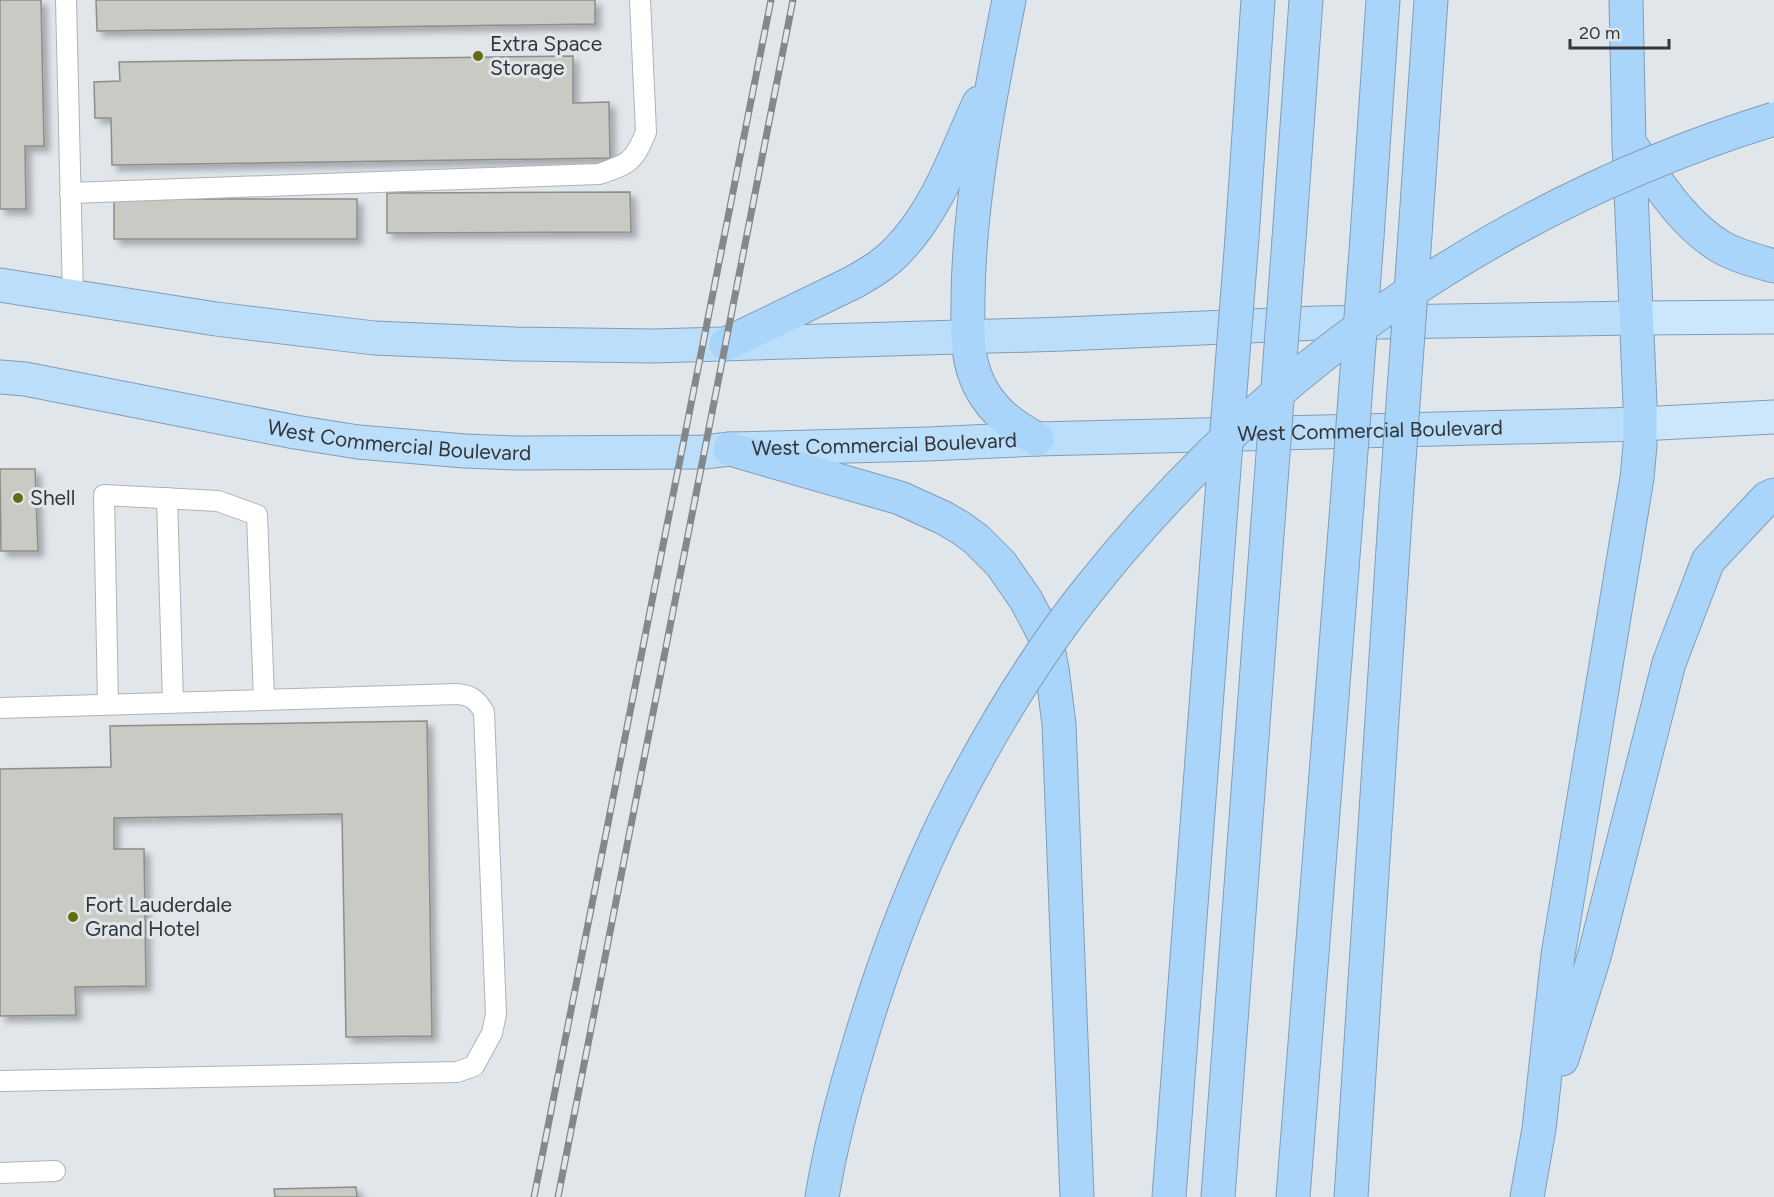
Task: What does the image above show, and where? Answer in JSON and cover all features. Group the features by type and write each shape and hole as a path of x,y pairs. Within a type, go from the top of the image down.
{"highway":[{"path":"1009,0 979,175 970,244 968,336 972,367 983,393 1007,421 1036,439"},
{"path":"1169,1197 1242,238 1257,0"},
{"path":"1218,1197 1306,0"},
{"path":"1293,1197 1347,505 1383,0"},
{"path":"1351,1197 1431,0"},
{"path":"1527,1197 1539,1130 1558,956 1637,478 1640,445 1626,0"},
{"path":"726,344 869,274 897,251 917,226 939,191 997,63"},
{"path":"822,1197 848,1083 880,974 921,868 970,770 1022,683 1088,589 1161,506 1203,462 1270,400 1358,328 1448,267 1512,229 1617,177 1705,141 1774,119"},
{"path":"1629,143 1676,207 1698,229 1722,247 1774,266"},
{"path":"0,285 216,319 374,338 516,344 654,346 1319,323 1636,318"},
{"name":"West Commercial Boulevard","path":"0,377 295,432 391,445 528,453 704,452 730,449 1036,439 1640,423"},
{"path":"730,449 900,498 961,528 976,539 1001,564 1026,600 1046,638 1059,724 1077,1197"},
{"path":"1539,1130 1594,957 1673,653 1708,561 1767,498 1774,495"}],"main road":[{"path":"1636,318 1774,317"},
{"name":"West Commercial Boulevard","path":"1640,423 1774,417"}],"lane":[{"path":"66,0 73,296"},
{"path":"70,193 599,174 623,166 638,152 646,132 640,0"},
{"path":"108,704 104,495 218,501 257,516 264,699"},
{"path":"167,498 173,702"},
{"path":"0,708 457,694 468,695 478,701 484,711 496,1014 492,1033 474,1066 457,1072 0,1081"},
{"path":"0,1173 55,1171"}],"building":[{"path":"0,0 41,0 44,146 25,146 26,209 0,209"},
{"path":"96,0 595,0 595,24 97,31"},
{"path":"573,56 573,103 609,102 610,158 112,165 111,118 95,118 94,82 120,81 119,62"},
{"path":"630,192 631,232 387,233 387,193"},
{"path":"114,199 357,199 357,239 114,239"},
{"name":"Shell","path":"0,469 35,469 38,551 1,551"},
{"name":"Fort Lauderdale Grand Hotel","path":"427,721 432,1036 346,1037 342,814 114,818 114,849 144,849 146,986 75,987 76,1015 0,1016 0,769 111,767 110,726"},
{"path":"356,1187 357,1197 275,1197 274,1189"}],"railway":[{"path":"534,1197 771,0"},
{"path":"558,1197 793,0"}],"place":[{"name":"Extra Space Storage","path":"478,56"},
{"name":"Shell","path":"18,498"},
{"name":"Fort Lauderdale Grand Hotel","path":"73,917"}]}
